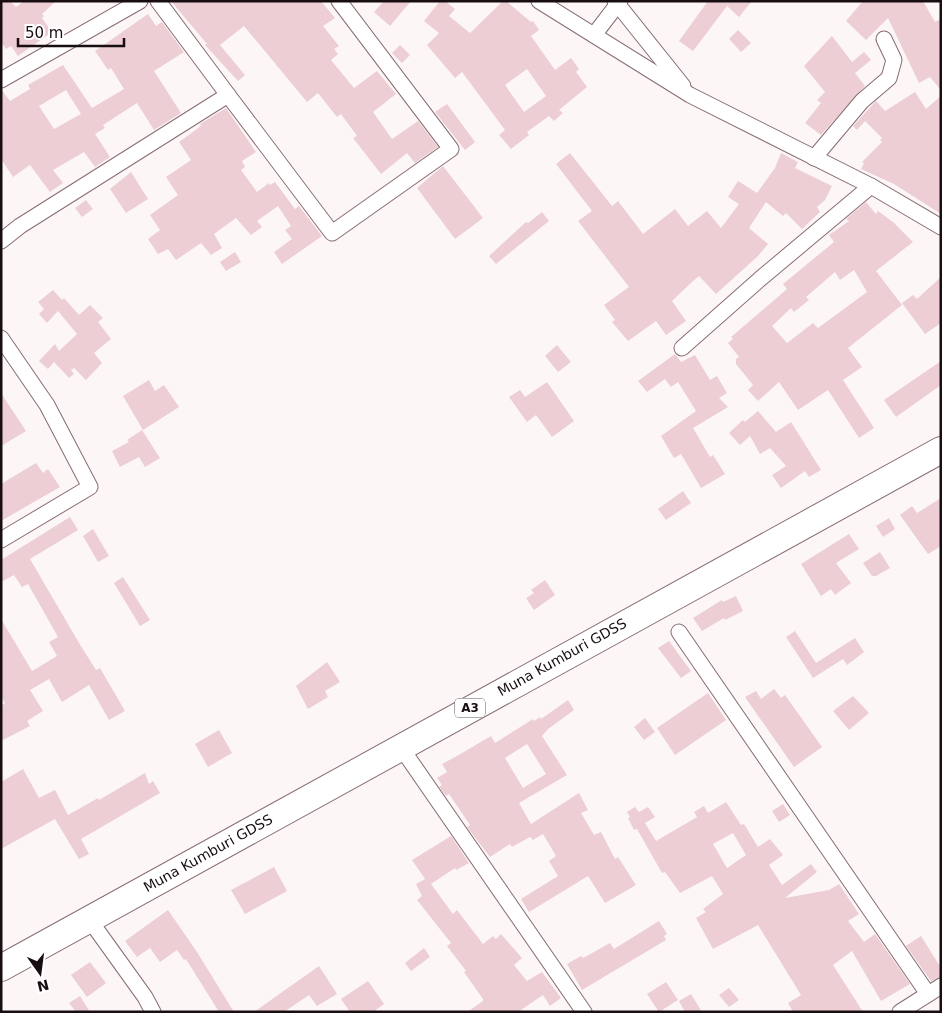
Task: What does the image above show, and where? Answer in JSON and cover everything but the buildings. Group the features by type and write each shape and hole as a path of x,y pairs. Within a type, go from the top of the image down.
{"highway":[{"name":"Muna Kumburi GDSS","path":"1,947 941,430"},
{"name":"Muna Kumburi GDSS","path":"1,968 400,746 941,450"}],"street":[{"path":"1,80 140,1"},
{"path":"158,1 332,233 451,149 338,1"},
{"path":"540,1 690,95 872,186 941,227"},
{"path":"594,35 618,2 690,95"},
{"path":"814,158 862,101 889,78 894,60 884,39"},
{"path":"1,241 20,226 228,95"},
{"path":"682,348 760,279 872,186"},
{"path":"1,540 90,488 47,405 2,341"},
{"path":"679,632 934,990 900,1012"},
{"path":"400,746 584,1012"},
{"path":"89,919 145,997 153,1012"}]}
